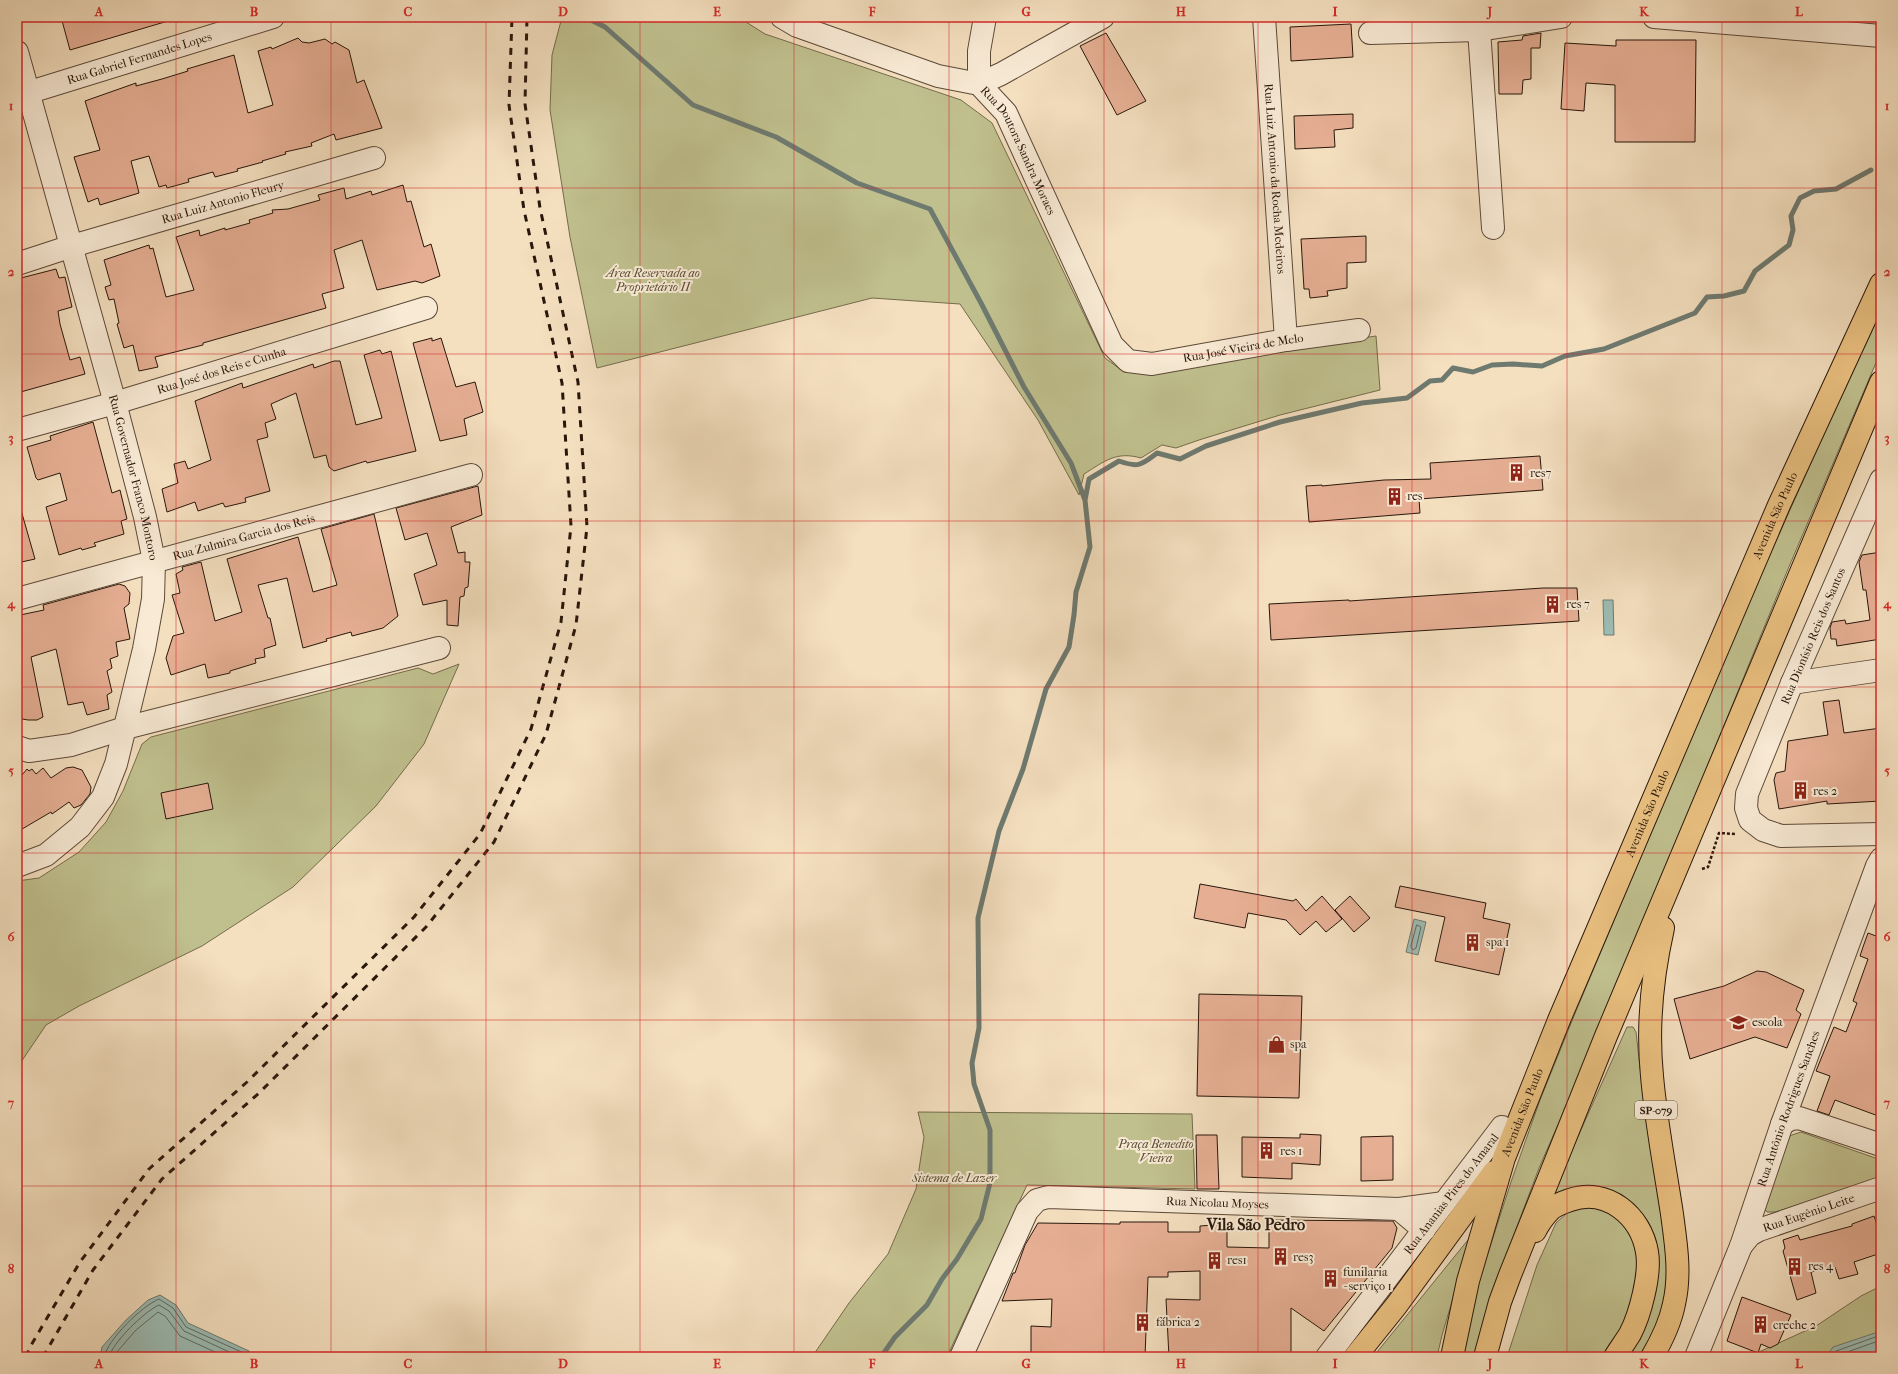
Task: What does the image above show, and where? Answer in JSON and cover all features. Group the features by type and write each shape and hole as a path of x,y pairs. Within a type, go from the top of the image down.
{"main road":[{"name":"Avenida São Paulo","path":"1452,1357 1468,1281 1506,1142 1529,1096 1558,1020 1726,626 1779,505 1881,284"},
{"path":"1485,1357 1500,1302 1606,1036 1682,860 1881,382"},
{"name":"SP-079","path":"1652,1357 1666,1332 1675,1304 1678,1278 1677,1253 1652,1076 1651,1000 1657,957 1668,908 1682,860"},
{"path":"1355,1357 1396,1306 1506,1142"},
{"path":"1510,1276 1539,1223 1552,1208 1573,1199 1599,1197 1613,1202 1628,1213 1641,1233 1648,1253 1641,1306 1630,1334 1615,1357"}],"street":[{"name":"Rua Gabriel Fernandes Lopes","path":"23,94 273,17"},
{"path":"985,18 979,51 979,84 1002,74 1103,17"},
{"name":"Rua Luiz Antonio da Rocha Medeiros","path":"1264,17 1286,340"},
{"path":"1370,33 1479,30 1561,17"},
{"path":"1654,17 1881,36"},
{"path":"985,18 986,39 1002,74"},
{"name":"Rua Doutora Sandra Moraes","path":"793,20 938,76 979,84 1006,113 1112,345 1128,360"},
{"path":"1479,30 1493,228"},
{"name":"Rua Governador Franco Montoro","path":"17,52 23,94 72,246 146,517 154,562 153,599 144,649 116,764 102,797 80,827 46,855 17,866"},
{"name":"Rua Luiz Antonio Fleury","path":"17,264 72,246 374,158"},
{"name":"Rua José dos Reis e Cunha","path":"17,430 115,403 426,308"},
{"name":"Rua José Vieira de Melo","path":"1128,360 1152,364 1286,340 1359,330"},
{"name":"Rua Zulmira Garcia dos Reis","path":"17,599 471,476"},
{"name":"Rua Dionísio Reis dos Santos","path":"1881,480 1872,517 1813,635 1792,683 1747,794 1746,808 1750,820 1763,830 1781,836 1881,834"},
{"path":"1813,635 1812,649 1816,659 1826,667 1837,672 1855,674"},
{"path":"17,747 29,751 71,745 125,728 439,648"},
{"path":"1792,683 1881,670"},
{"name":"Rua Antônio Rodrigues Sanches","path":"1696,1357 1741,1246 1782,1124 1874,873 1881,859"},
{"path":"1782,1124 1791,1119 1799,1118 1881,1145"},
{"name":"Rua Ananias Pires do Amaral","path":"1327,1357 1444,1203 1506,1142"},
{"name":"Rua Eugênio Leite","path":"1741,1246 1750,1235 1759,1230 1881,1188"},
{"name":"Rua Nicolau Moyses","path":"961,1357 1028,1211 1037,1200 1048,1197 1399,1209 1444,1203"},
{"path":"1399,1209 1424,1230"}],"path":[{"path":"1702,869 1708,867 1719,833"}],"green space":[{"name":"Área Reservada ao Proprietário II","path":"562,17 738,17 765,34 961,100 992,123 1105,358 1124,372 1156,374 1282,350 1376,336 1380,390 1280,415 1176,448 1162,445 1141,458 1124,456 1111,458 1084,474 1079,495 1038,420 960,304 872,298 597,368 570,237 550,110 552,55"},
{"path":"1881,307 1881,351 1788,569 1594,1043 1539,1168 1504,1261 1475,1357 1461,1357 1478,1284 1511,1182 1540,1100 1733,637"},
{"path":"459,664 424,744 376,806 293,887 202,946 79,1006 46,1025 17,1068 17,881 39,878 79,852 106,822 123,791 142,744 151,737 418,668 433,674"},
{"path":"1627,1027 1633,1027 1636,1032 1649,1138 1668,1250 1668,1276 1665,1297 1655,1328 1642,1357 1624,1357 1655,1266 1655,1238 1645,1219 1556,1196 1554,1194 1554,1190"},
{"path":"918,1112 1192,1114 1195,1189 1027,1185 947,1357 812,1357 849,1303 888,1254 916,1189 924,1137"},
{"path":"1801,1132 1881,1160 1881,1177 1776,1212 1767,1212 1764,1208 1789,1136"},
{"path":"1598,1206 1614,1213 1638,1243 1639,1281 1623,1331 1603,1357 1507,1357 1537,1265 1556,1223 1567,1213 1585,1207"},
{"path":"1472,1235 1442,1335 1437,1357 1373,1357"},
{"path":"1881,1286 1881,1357 1748,1357 1816,1326 1861,1296"}],"water":[{"path":"1603,600 1613,600 1614,635 1604,635"},
{"path":"1414,919 1426,922 1418,955 1406,952"},
{"path":"160,1295 176,1305 188,1323 249,1351 253,1357 100,1357 102,1347 126,1320 148,1300"},
{"path":"1881,1331 1881,1357 1826,1357 1833,1347"}],"building":[{"path":"61,17 167,17 168,21 70,50"},
{"path":"1351,24 1353,57 1291,61 1290,27"},
{"path":"1106,33 1146,101 1117,115 1080,46"},
{"path":"1541,33 1540,48 1531,48 1531,79 1523,80 1522,94 1499,94 1498,42 1522,40 1523,36"},
{"path":"298,38 302,42 309,43 325,39 332,44 335,42 349,50 357,83 364,80 382,128 336,140 334,134 311,143 312,146 285,152 286,154 237,169 238,171 215,177 213,172 188,179 189,182 167,188 166,185 159,187 149,156 131,161 139,193 100,205 98,198 88,202 74,157 100,150 85,101 136,83 136,86 162,79 188,71 187,69 234,55 248,113 273,105 258,51 271,47 272,49"},
{"path":"1616,40 1696,40 1695,142 1615,142 1615,85 1586,83 1584,111 1561,109 1565,43 1616,46"},
{"path":"1353,114 1353,128 1334,130 1335,147 1295,149 1294,116"},
{"path":"403,185 407,202 411,201 424,247 431,244 440,276 422,283 415,281 377,290 362,240 334,250 344,288 322,294 326,308 203,343 203,345 155,357 158,367 139,371 133,345 124,348 117,324 119,323 114,299 109,300 105,287 111,285 104,260 149,245 150,249 153,248 166,297 194,290 176,237 199,230 200,236 225,228 225,230 250,223 249,220 273,213 272,210 288,209 320,200 318,195 344,188 346,199 371,191 372,195"},
{"path":"1366,236 1366,262 1347,263 1347,288 1327,291 1328,296 1310,298 1309,289 1304,289 1301,239"},
{"path":"56,269 59,278 65,277 72,307 58,311 60,324 70,360 80,357 85,374 17,393 17,279"},
{"path":"432,338 432,341 441,338 456,387 475,382 483,412 464,419 467,435 440,441 413,343"},
{"path":"380,350 382,354 391,351 416,451 367,463 366,461 334,471 329,467 326,455 314,458 296,393 271,404 276,419 265,423 268,437 257,440 270,491 245,498 246,502 225,507 223,503 198,511 195,502 167,512 162,489 178,483 174,464 185,461 188,469 211,460 195,401 242,383 243,388 313,364 314,368 334,361 340,361 356,425 382,418 364,355"},
{"path":"93,422 112,493 120,490 127,519 121,521 124,534 94,543 96,546 82,550 81,548 59,555 46,507 67,500 60,473 38,480 36,478 27,447 51,440 50,436"},
{"path":"1540,456 1543,490 1419,499 1420,513 1309,522 1306,486 1322,486 1384,480 1431,479 1430,463"},
{"path":"478,486 482,515 451,527 458,553 465,552 465,562 470,562 468,587 465,588 464,596 460,597 458,626 447,625 447,600 423,605 414,574 437,565 427,533 405,540 396,508"},
{"path":"17,510 21,510 35,559 17,563"},
{"path":"374,514 398,616 383,628 352,636 351,632 326,639 327,641 303,648 287,578 258,585 268,618 270,618 276,645 264,649 265,657 255,659 256,663 230,671 230,673 208,678 205,664 171,675 166,658 173,636 184,633 172,595 180,593 176,574 183,570 182,567 201,562 215,621 242,612 227,559 298,537 313,592 337,585 321,529"},
{"path":"1881,552 1881,639 1837,646 1836,639 1831,639 1830,628 1832,622 1845,620 1846,624 1870,620 1866,590 1863,590 1859,562 1862,555"},
{"path":"119,584 125,586 130,593 129,604 124,608 130,639 116,642 118,656 110,659 112,668 107,671 112,692 107,695 109,709 87,715 83,702 68,705 56,649 31,657 43,717 37,720 17,718 17,623 22,622 20,615 44,610 43,605"},
{"path":"1543,588 1577,588 1579,621 1271,640 1269,604 1349,601"},
{"path":"1839,700 1844,733 1881,728 1881,801 1827,804 1827,801 1779,809 1774,780 1776,773 1785,771 1788,741 1828,735 1823,702"},
{"path":"73,767 82,770 91,787 90,794 81,805 74,808 69,802 52,814 51,812 17,832 17,781 27,769 29,771 32,769 36,774 43,768 51,778 66,768"},
{"path":"208,783 213,809 166,819 161,793"},
{"path":"1200,884 1293,901 1296,899 1306,911 1322,896 1342,919 1326,932 1316,921 1300,935 1286,920 1248,913 1245,928 1194,918"},
{"name":"spa 1","path":"1400,886 1486,903 1483,918 1510,924 1499,975 1435,961 1445,917 1395,907"},
{"path":"1350,896 1370,918 1354,932 1335,910"},
{"path":"1879,927 1881,927 1881,1117 1835,1100 1829,1115 1817,1111 1830,1076 1816,1071 1834,1027 1846,1032 1857,1003 1853,1001 1868,959 1860,956 1868,933 1876,936"},
{"name":"escola","path":"1757,971 1766,972 1804,990 1796,1010 1801,1014 1787,1048 1755,1037 1690,1059 1674,999 1724,986"},
{"name":"spa","path":"1199,994 1302,996 1299,1098 1197,1096"},
{"name":"res 1","path":"1300,1134 1321,1135 1320,1165 1292,1163 1292,1179 1242,1177 1242,1137 1300,1138"},
{"path":"1196,1135 1217,1135 1219,1189 1197,1189"},
{"path":"1393,1136 1393,1180 1361,1181 1361,1137"},
{"path":"1874,1216 1881,1236 1881,1253 1854,1262 1858,1274 1839,1279 1835,1267 1811,1272 1816,1293 1797,1300 1783,1251 1785,1248 1783,1240 1798,1235 1800,1240 1852,1226 1852,1224"},
{"path":"1269,1220 1393,1221 1397,1228 1392,1248 1324,1331 1291,1308 1291,1357 1169,1357 1166,1299 1200,1300 1200,1271 1168,1272 1168,1277 1148,1277 1145,1357 1031,1357 1031,1326 1051,1327 1052,1299 1002,1301 1013,1273 1015,1273 1025,1245 1038,1223 1120,1224 1120,1222 1168,1222 1168,1232 1200,1232 1200,1226 1227,1224 1227,1247 1269,1248"},
{"name":"creche 2","path":"1742,1297 1791,1315 1778,1344 1770,1348 1761,1344 1758,1353 1727,1341"}],"waterway":[{"path":"585,17 605,27 693,105 776,137 857,183 930,209 981,303 1024,387 1071,463 1085,500"},
{"path":"881,1357 895,1337 927,1305 942,1279 957,1259 981,1219 990,1183 990,1130 974,1084 972,1063 979,1028 978,918 999,831 1023,769 1046,689 1069,647 1076,592 1090,547 1085,500 1089,479 1119,461 1136,465 1143,463 1157,453 1180,459 1206,446 1280,422 1362,403 1407,398 1430,381 1442,380 1453,368 1473,372 1492,365 1513,364 1542,366 1565,356 1604,349 1695,313 1707,297 1724,296 1744,291 1755,271 1789,245 1793,230 1791,216 1800,198 1814,191 1836,189 1871,170"}],"railway":[{"path":"26,1357 30,1347 80,1262 149,1169 247,1082 414,917 480,834 531,729 561,622 571,526 562,383 524,210 509,105 512,17"},
{"path":"43,1357 93,1270 162,1179 259,1093 426,927 494,842 546,734 576,625 587,527 578,382 540,208 525,104 527,17"}],"place":[{"name":"res7","path":"1517,473"},
{"name":"res","path":"1394,496"},
{"name":"res 7","path":"1553,604"},
{"name":"res 2","path":"1800,791"},
{"name":"spa 1","path":"1473,942"},
{"name":"escola","path":"1739,1022"},
{"name":"spa","path":"1277,1044"},
{"name":"res 1","path":"1267,1151"},
{"name":"res3","path":"1280,1257"},
{"name":"res1","path":"1214,1260"},
{"name":"res 4","path":"1795,1266"},
{"name":"funilaria - serviço 1","path":"1330,1279"},
{"name":"fábrica 2","path":"1143,1322"},
{"name":"creche 2","path":"1760,1325"}],"district":[{"name":"Vila São Pedro","path":"1256,1224"}],"park label":[{"name":"Praça Benedito Vieira","path":"1156,1151"},
{"name":"Sistema de Lazer","path":"954,1178"}]}
